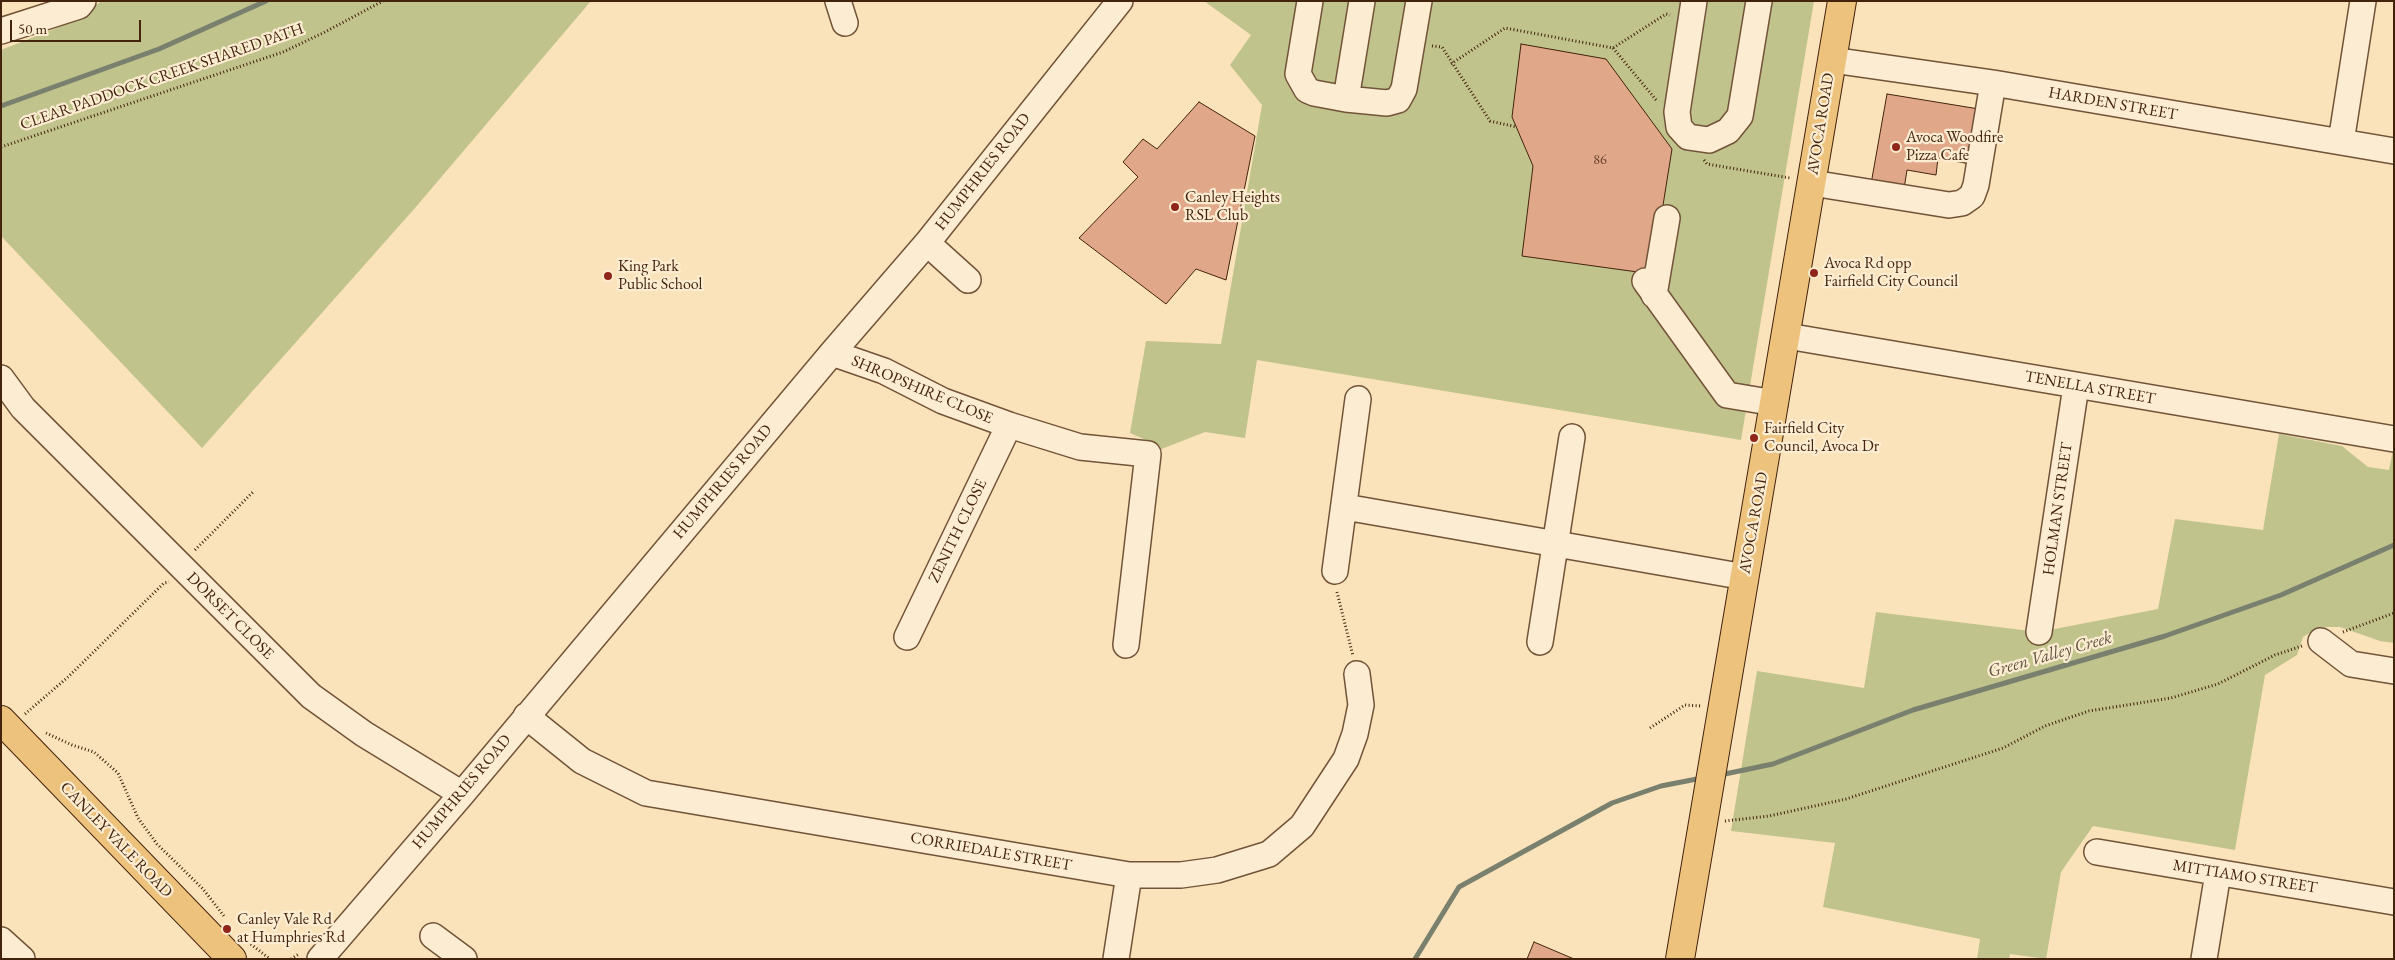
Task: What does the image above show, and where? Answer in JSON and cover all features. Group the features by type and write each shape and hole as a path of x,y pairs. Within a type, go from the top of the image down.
{"main road":[{"name":"AVOCA ROAD","path":"1682,958 1713,821 1712,771 1787,336 1801,181 1832,60 1842,1"},
{"name":"CANLEY VALE ROAD","path":"1,720 232,959"}],"street":[{"path":"2,28 79,6 83,1"},
{"name":"HUMPHRIES ROAD","path":"310,956 462,794 832,353 927,243 1120,1"},
{"path":"1310,1 1298,74 1307,90 1346,99 1387,103 1398,100 1404,89 1419,1"},
{"path":"1346,99 1362,1"},
{"path":"1692,10 1677,112 1683,132 1709,140 1728,131 1740,116 1759,1"},
{"path":"2341,142 2363,1"},
{"name":"HARDEN STREET","path":"1832,60 1993,83 2394,151"},
{"path":"1801,181 1949,206 1962,203 1972,196 1976,185 1993,83"},
{"path":"1667,218 1649,288 1727,395 1775,403"},
{"path":"927,243 968,280"},
{"name":"TENELLA STREET","path":"1787,336 2394,439"},
{"name":"SHROPSHIRE CLOSE","path":"832,353 884,371 943,401 1009,425 1080,447 1148,454 1126,645"},
{"name":"DORSET CLOSE","path":"1,378 12,409 311,696 364,734 462,794"},
{"name":"HOLMAN STREET","path":"2039,632 2076,386"},
{"path":"1335,571 1358,399"},
{"name":"ZENITH CLOSE","path":"907,636 1009,425"},
{"path":"1540,642 1572,437"},
{"path":"1345,507 1745,577"},
{"path":"2311,643 2351,664 2394,671"},
{"name":"CORRIEDALE STREET","path":"526,716 582,761 646,793 1129,875 1181,874 1217,870 1269,854 1302,826 1346,759 1361,705 1357,674"},
{"name":"MITTIAMO STREET","path":"2096,852 2394,902"},
{"path":"2204,959 2218,873"},
{"path":"1116,959 1129,875"},
{"path":"433,936 464,959"},
{"path":"1,940 22,959"}],"path":[{"name":"CLEAR PADDOCK CREEK SHARED PATH","path":"1,147 283,52 323,34 383,1"},
{"path":"1612,48 1666,14 1692,10"},
{"path":"1451,64 1505,28 1612,48 1683,132 1706,164 1801,181"},
{"path":"1412,43 1442,48 1490,121 1516,127"},
{"path":"195,557 195,548 253,492"},
{"path":"1335,571 1337,595 1357,674"},
{"path":"32,722 25,714 68,677 164,583 170,582"},
{"path":"2344,632 2394,613"},
{"path":"1713,821 1769,816 1846,799 2004,748 2045,726 2089,711 2171,698 2218,684 2275,655 2311,643"},
{"path":"1650,728 1685,706 1702,706"},
{"path":"44,732 72,746 94,752 118,773 138,818 152,838 203,890 228,922"},
{"path":"291,959 310,956"}],"green space":[{"path":"102,1 591,1 415,208 202,448 1,236 1,50 59,27"},
{"path":"1204,1 1814,1 1741,440 1257,360 1245,438 1205,432 1159,450 1148,441 1130,433 1146,341 1221,344 1262,105 1230,65 1251,35"},
{"path":"2279,434 2342,446 2368,467 2389,470 2394,445 2394,643 2380,641 2340,627 2319,627 2303,637 2297,655 2265,675 2235,850 2093,826 2061,872 2046,959 2010,954 2009,959 1977,959 1980,939 1823,907 1835,843 1731,831 1757,671 1864,688 1876,612 2039,632 2158,609 2175,519 2263,530"}],"building":[{"path":"1521,44 1606,59 1672,149 1652,274 1522,256 1533,166 1512,117"},
{"path":"1887,94 1979,109 1970,164 1938,158 1936,175 1907,170 1904,189 1871,184"},
{"name":"Canley Heights RSL Club","path":"1199,102 1255,136 1226,280 1196,269 1166,304 1079,238 1138,177 1123,162 1143,139 1157,149"},
{"path":"1534,942 1574,959 1527,959"}],"waterway":[{"path":"1,106 159,49 266,1"},
{"name":"Green Valley Creek","path":"1720,775 1773,764 1913,710 2165,636 2281,595 2394,545"},
{"path":"1415,959 1459,887 1612,803 1661,786 1702,778"}],"place":[{"name":"Avoca Woodfire Pizza Cafe","path":"1896,147"},
{"name":"Canley Heights RSL Club","path":"1175,207"},
{"name":"Avoca Rd opp Fairfield City Council","path":"1814,273"},
{"name":"King Park Public School","path":"608,276"},
{"name":"Fairfield City Council, Avoca Dr","path":"1754,438"},
{"name":"Canley Vale Rd at Humphries Rd","path":"227,929"}]}
